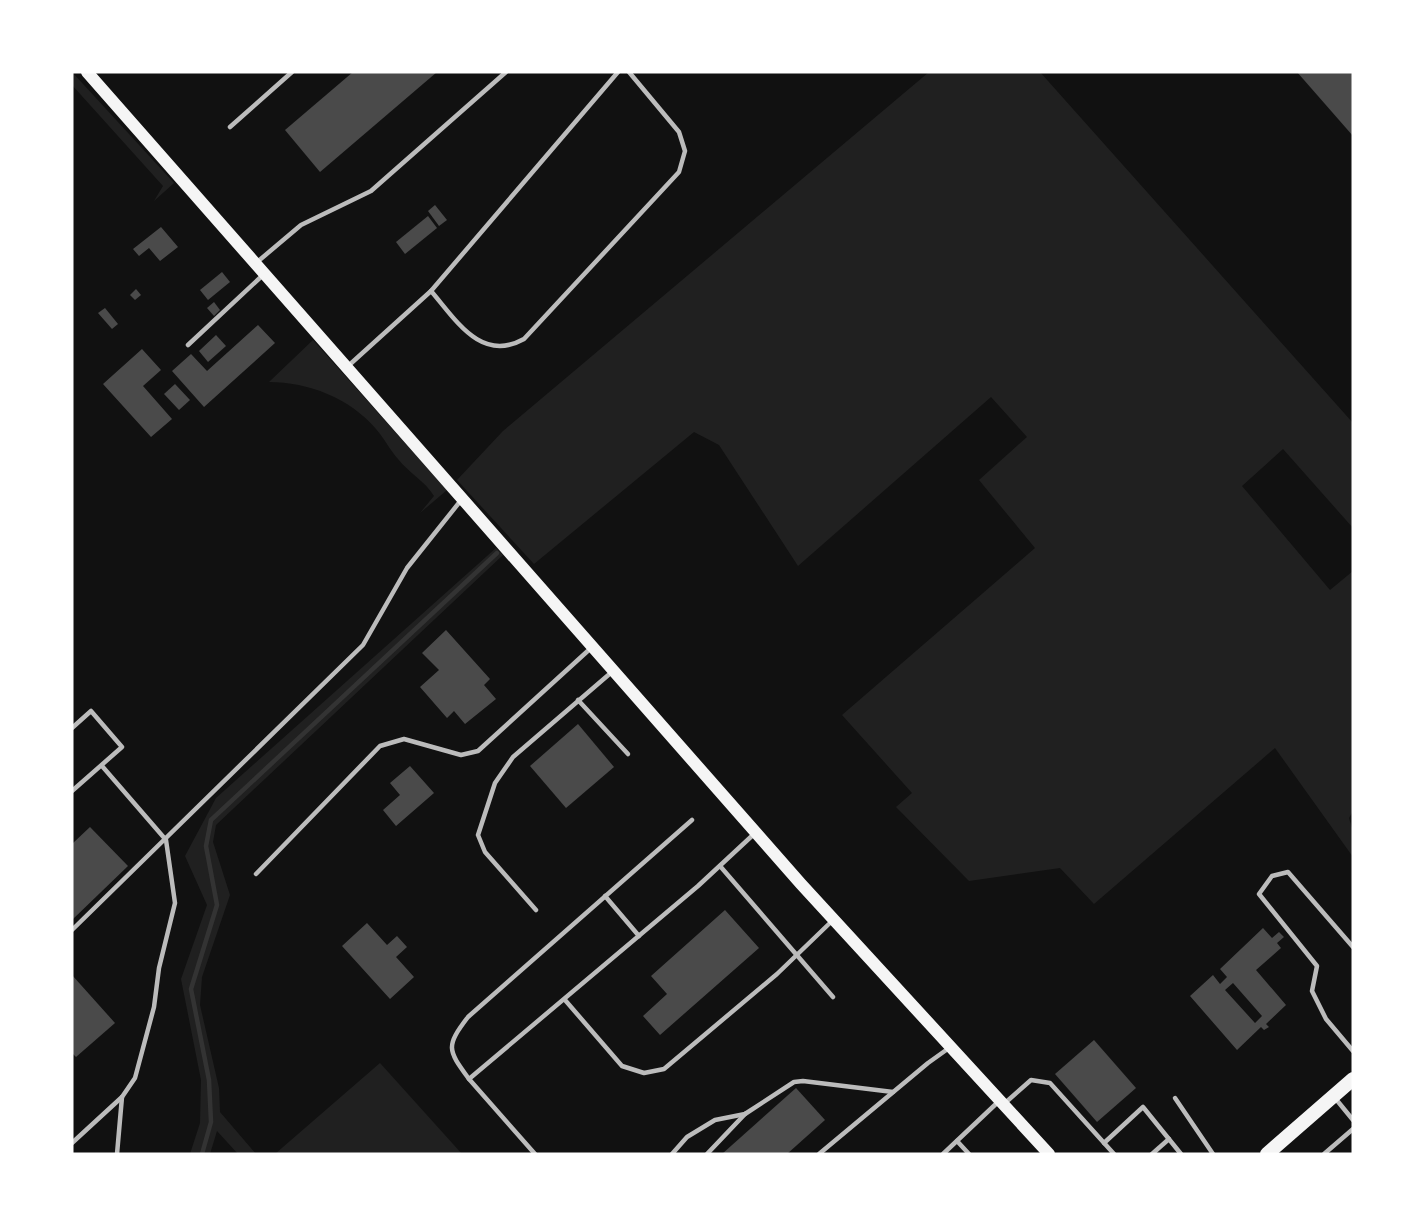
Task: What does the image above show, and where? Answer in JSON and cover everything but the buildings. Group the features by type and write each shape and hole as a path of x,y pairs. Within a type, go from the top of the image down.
{"main road":[{"path":"87,72 834,920 1048,1154"},
{"path":"1269,1153 1353,1079"}],"lane":[{"path":"230,128 292,72"},
{"path":"188,345 301,225 370,191 506,72"},
{"path":"347,367 430,291 618,72"},
{"path":"430,291 468,334 490,347 511,346 524,339 679,172 685,151 679,132 629,72"},
{"path":"72,930 363,645 407,568 462,500"},
{"path":"256,874 380,746 404,739 461,755 478,751 592,647"},
{"path":"536,910 485,852 478,835 495,783 513,757 613,671"},
{"path":"578,700 628,754"},
{"path":"72,728 92,711 122,747 72,791"},
{"path":"72,1143 122,1097 135,1078 147,1038 159,968 175,903 166,840 102,766"},
{"path":"534,1154 469,1079 451,1054 452,1038 468,1017 692,820"},
{"path":"469,1079 565,1000 756,832"},
{"path":"720,866 833,997"},
{"path":"1353,947 1288,872 1272,876 1259,894 1317,966 1312,991 1326,1019 1353,1051"},
{"path":"605,896 639,936"},
{"path":"565,1000 622,1066 644,1073 664,1069 797,955 834,920"},
{"path":"819,1154 950,1047"},
{"path":"944,1154 1001,1103 1031,1080 1050,1083 1114,1154"},
{"path":"706,1154 745,1114 794,1082 893,1092"},
{"path":"1334,1096 1353,1120"},
{"path":"117,1154 122,1097"},
{"path":"1175,1098 1213,1154"},
{"path":"1104,1143 1143,1107 1181,1154"},
{"path":"672,1154 687,1137 714,1120 745,1114"},
{"path":"1324,1154 1353,1129"},
{"path":"1152,1154 1169,1139"},
{"path":"957,1141 969,1154"}],"shaded area":[{"path":"72,72 174,183 154,201 163,186 72,85"},
{"path":"929,72 1040,72 1353,423 1353,528 1283,449 1242,486 1330,590 1353,571 1353,811 1349,818 1353,831 1353,857 1275,748 1094,904 1060,868 969,881 896,807 912,793 842,715 1035,548 979,480 1027,437 991,397 798,566 719,445 694,432 534,564 457,480 503,431"},
{"path":"313,340 447,490 420,513 434,496 402,464 366,418 327,394 299,385 269,382"},
{"path":"496,548 503,555 216,825 213,842 230,895 202,977 200,1005 219,1088 220,1112 256,1154 238,1154 217,1131 210,1154 190,1154 200,1123 201,1080 181,979 207,905 185,856 216,798"},
{"path":"380,1063 462,1154 275,1154"}],"waterway":[{"path":"202,1154 211,1122 209,1080 191,989 217,905 206,846 211,820 497,553"}]}
